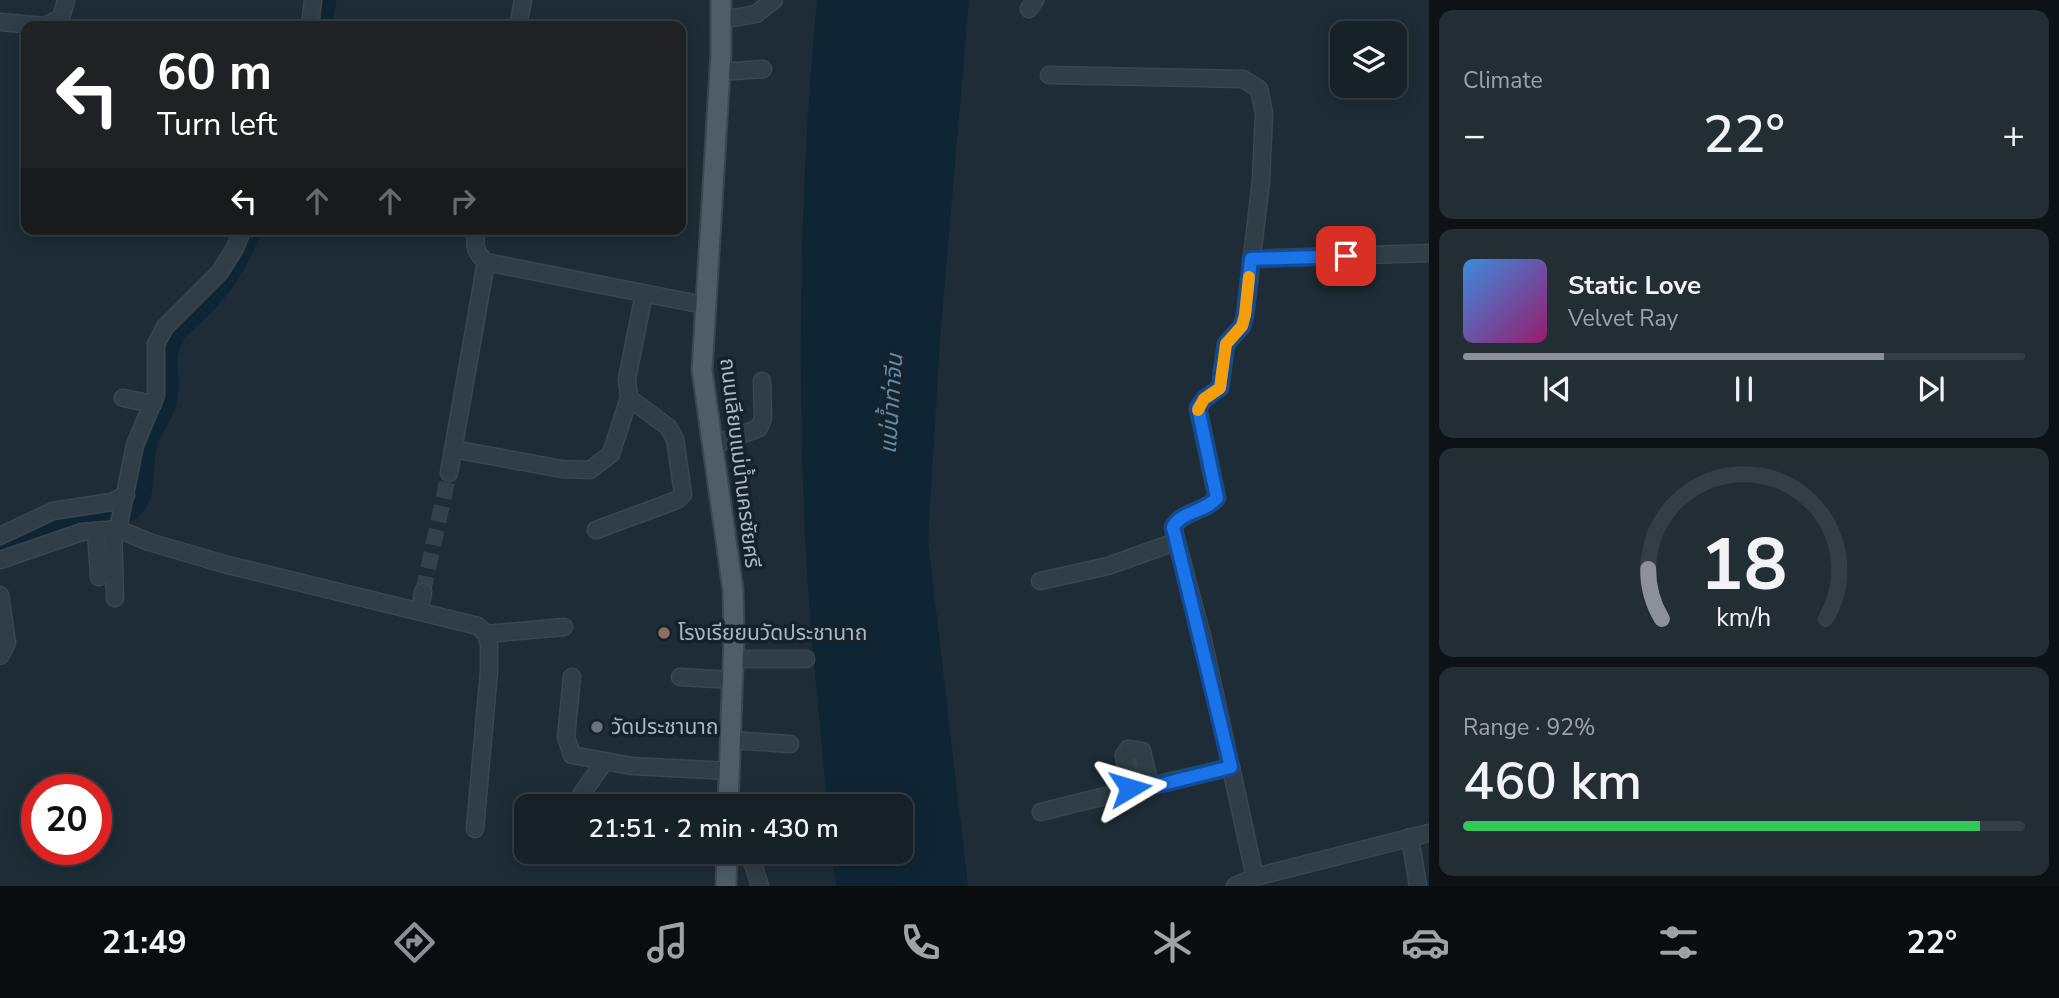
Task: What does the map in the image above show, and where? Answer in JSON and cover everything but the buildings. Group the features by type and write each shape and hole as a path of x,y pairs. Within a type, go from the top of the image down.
{"main road":[{"name":"ถนนเลียบแม่น้ำนครชัยศรี","path":"721,0 720,72 702,370 728,550 734,659 729,794"},
{"path":"726,886 727,864"}],"street":[{"path":"55,21 61,18 66,0"},
{"path":"311,21 313,0"},
{"path":"519,21 523,0"},
{"path":"722,20 757,14 774,0"},
{"path":"0,22 21,24"},
{"path":"720,72 763,69"},
{"path":"1049,75 1235,78 1255,85 1264,101 1261,181 1245,315 1242,326 1226,344 1220,388 1204,399 1198,408 1217,498 1212,504 1177,520 1173,527 1201,636 1255,877"},
{"path":"115,598 117,527 126,497 135,445 153,404 158,382 156,344 160,335 220,272 236,248 241,235"},
{"path":"476,235 474,245 477,254 486,262 704,305"},
{"path":"1251,259 1429,253"},
{"path":"449,473 486,262"},
{"path":"453,449 562,469 590,470 611,454 629,398 627,379 644,293"},
{"path":"711,446 759,428 763,418 762,381"},
{"path":"123,398 153,404"},
{"path":"596,530 677,500 683,494 675,439 668,427 629,398"},
{"path":"0,536 53,511 126,497"},
{"path":"0,560 82,532 117,527 149,542 224,564 470,624 486,634 564,628"},
{"path":"96,531 99,577"},
{"path":"1040,581 1108,566 1175,542"},
{"path":"0,595 7,643 0,656"},
{"path":"475,829 489,671 486,634"},
{"path":"734,659 806,659"},
{"path":"572,677 568,744 572,755 632,766 730,771"},
{"path":"680,677 733,680"},
{"path":"731,740 790,744"},
{"path":"1130,788 1124,755 1128,748 1133,747 1142,751 1150,785"},
{"path":"582,794 605,761"},
{"path":"1041,812 1130,788 1231,767"},
{"path":"1235,886 1255,877 1429,833"},
{"path":"1410,837 1418,886"},
{"path":"753,864 760,886"}],"water":[{"name":"แม่น้ำท่าจีน","path":"817,0 969,0 940,340 928,540 968,886 836,886 833,864 913,864 913,794 826,794 807,570 801,402 804,201"}],"waterway":[{"path":"322,21 326,0"},
{"path":"0,547 40,529 65,522 125,513 133,508 143,485 146,447 166,403 170,345 180,328 212,297 226,279 249,235"}],"tunnel":[{"path":"423,592 449,473"}],"slow traffic":[{"path":"1198,410 1200,403 1220,388 1226,344 1242,326 1245,315 1249,277"}],"place":[{"name":"โรงเรียยนวัดประชานาถ","path":"664,633"},
{"name":"วัดประชานาถ","path":"597,727"}],"route":[{"path":"1130,788 1163,784 1231,767 1203,640 1177,552 1173,527 1177,520 1212,504 1217,498 1198,408 1204,399 1220,388 1226,344 1242,326 1245,315 1251,259 1346,256"}]}
